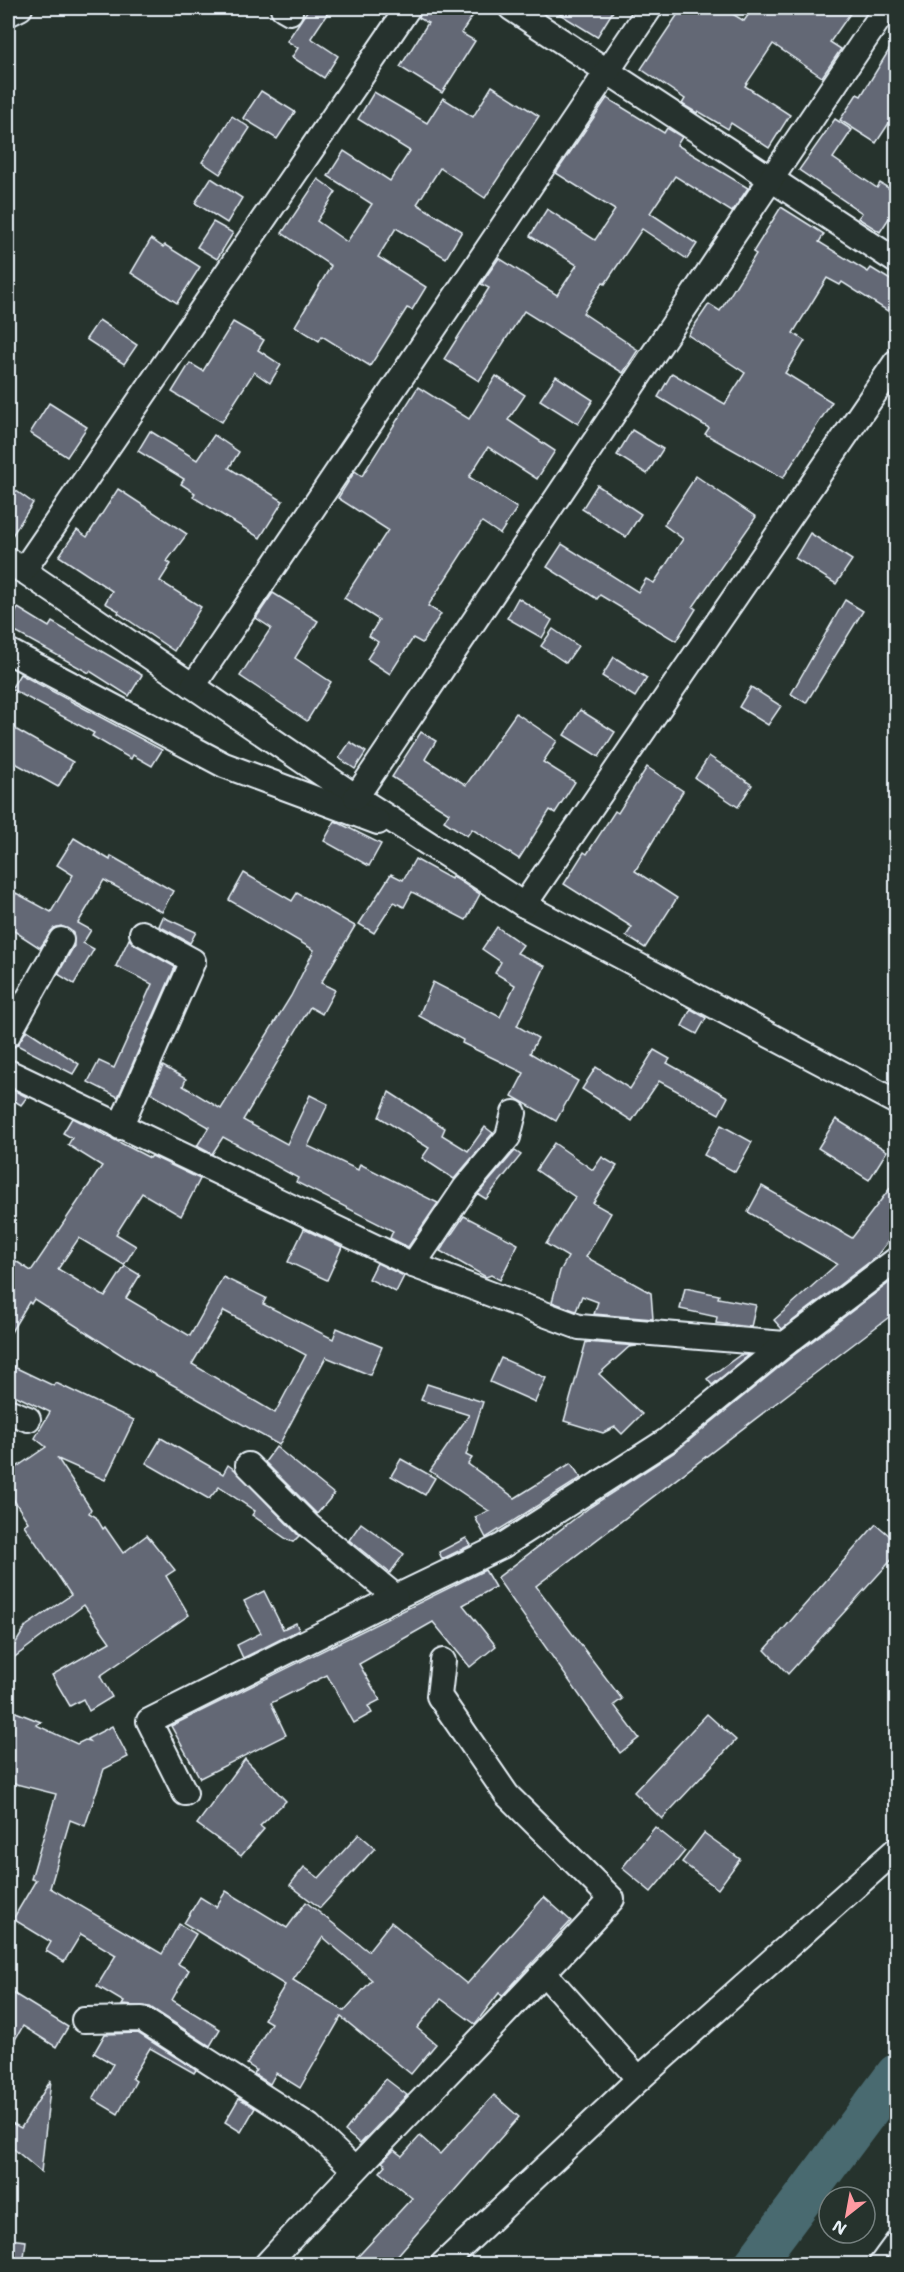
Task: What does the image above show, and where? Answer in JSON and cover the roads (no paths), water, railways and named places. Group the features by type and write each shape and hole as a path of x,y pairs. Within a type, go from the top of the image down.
{"street":[{"path":"8,14 20,8"},
{"path":"408,8 15,566 356,797 524,905 897,1102"},
{"path":"511,8 897,261"},
{"path":"194,686 650,8"},
{"path":"356,797 886,8"},
{"path":"524,905 897,362"},
{"path":"8,651 225,765 423,839"},
{"path":"120,1127 193,961 142,933"},
{"path":"8,1035 61,940"},
{"path":"8,1072 413,1265 579,1327 786,1344"},
{"path":"413,1265 465,1188 508,1137 514,1113"},
{"path":"185,1793 149,1721 501,1546 666,1441 786,1344 897,1260"},
{"path":"248,1465 309,1526 396,1597"},
{"path":"267,2265 354,2169 544,1973 612,1899 507,1796 439,1696 442,1661"},
{"path":"444,2265 639,2079 897,1850"},
{"path":"544,1973 639,2079"},
{"path":"84,2020 142,2019 309,2126 354,2169"}],"lane":[{"path":"874,2265 897,2234"}],"waterway":[{"path":"754,2264 896,2074"}]}
